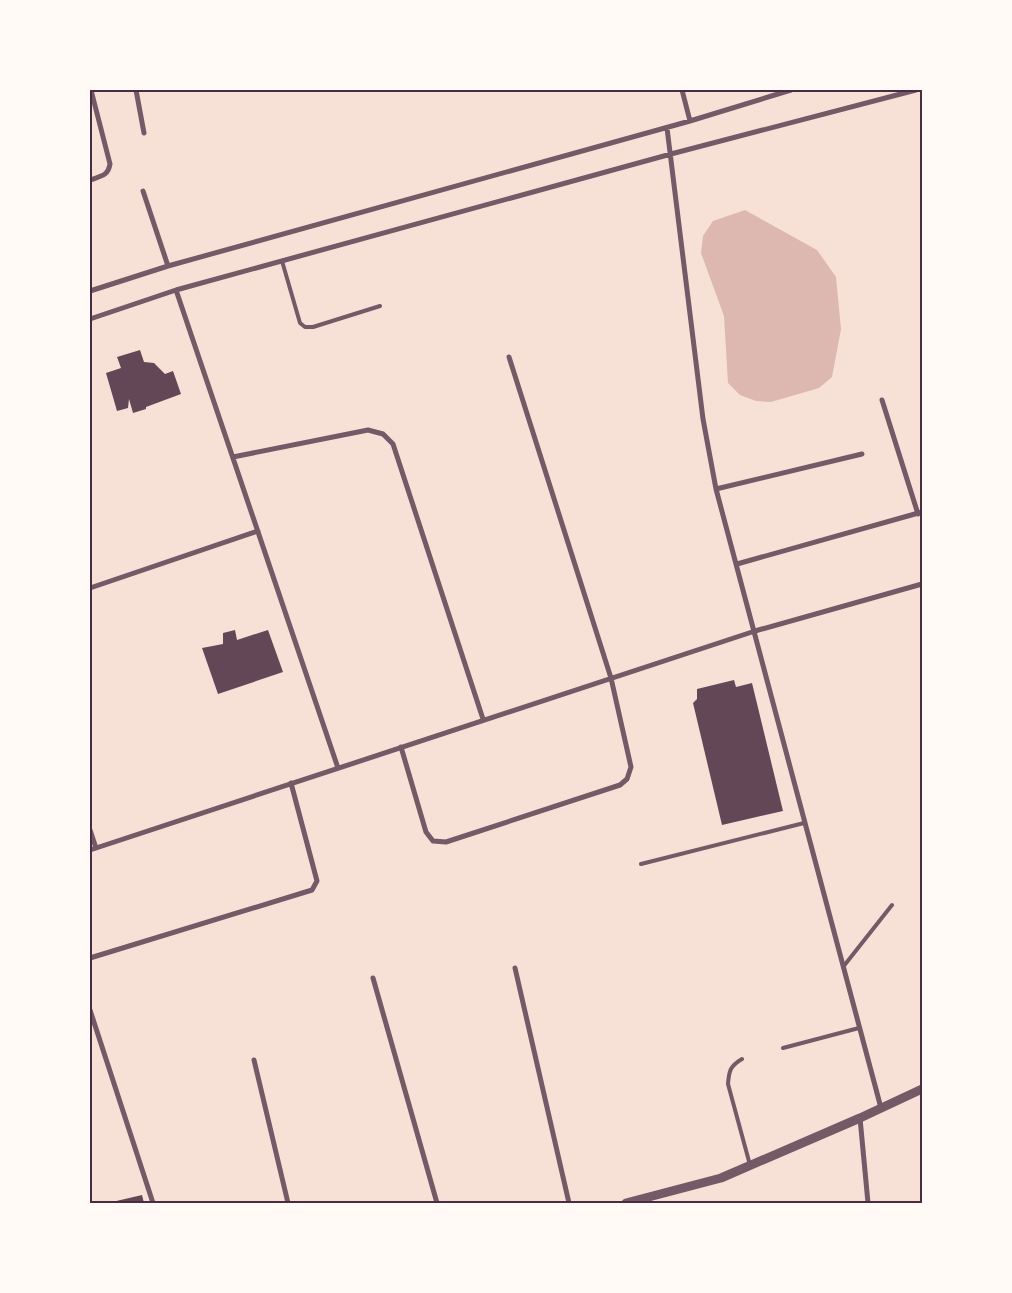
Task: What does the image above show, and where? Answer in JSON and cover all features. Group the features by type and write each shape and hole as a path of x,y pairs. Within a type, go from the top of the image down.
{"street":[{"path":"90,180 105,175 109,171 110,164 91,90"},
{"path":"136,90 144,133"},
{"path":"682,90 690,122"},
{"path":"90,291 168,266 690,122 776,92 791,90"},
{"path":"90,319 176,290 671,154 916,90"},
{"path":"667,128 703,419 716,489 881,1108"},
{"path":"143,191 168,266"},
{"path":"176,290 338,768"},
{"path":"401,747 426,832 433,841 446,842 620,785 627,779 631,766 611,678 509,357"},
{"path":"736,564 920,513 882,400"},
{"path":"233,456 368,430 383,434 393,444 483,719"},
{"path":"716,489 862,454"},
{"path":"90,588 258,531"},
{"path":"90,850 755,631 922,584"},
{"path":"90,958 312,890 317,881 291,783"},
{"path":"90,830 96,848"},
{"path":"515,968 569,1203"},
{"path":"373,978 437,1203"},
{"path":"90,1010 153,1203"},
{"path":"254,1060 288,1203"},
{"path":"626,1203 721,1178 860,1118 922,1088"},
{"path":"860,1118 868,1203"}],"lane":[{"path":"282,261 300,323 304,327 312,327 380,306"},
{"path":"641,864 804,823"},
{"path":"843,967 892,905"},
{"path":"782,1048 860,1028"},
{"path":"742,1059 728,1071 728,1084 750,1165"}],"shaded area":[{"path":"745,210 817,250 836,277 841,329 832,377 819,388 771,402 756,401 740,395 728,383 724,316 701,253 703,236 713,221"}],"building":[{"path":"140,350 144,362 154,363 165,374 173,371 181,394 133,413 129,399 128,408 117,411 106,373 121,368 117,357"},
{"path":"235,630 237,640 268,630 283,672 218,694 202,648 223,644 223,633"},
{"path":"734,680 736,687 752,683 783,811 722,825 693,703 697,699 697,689"},
{"path":"142,1195 144,1203 112,1203 112,1202"}]}
